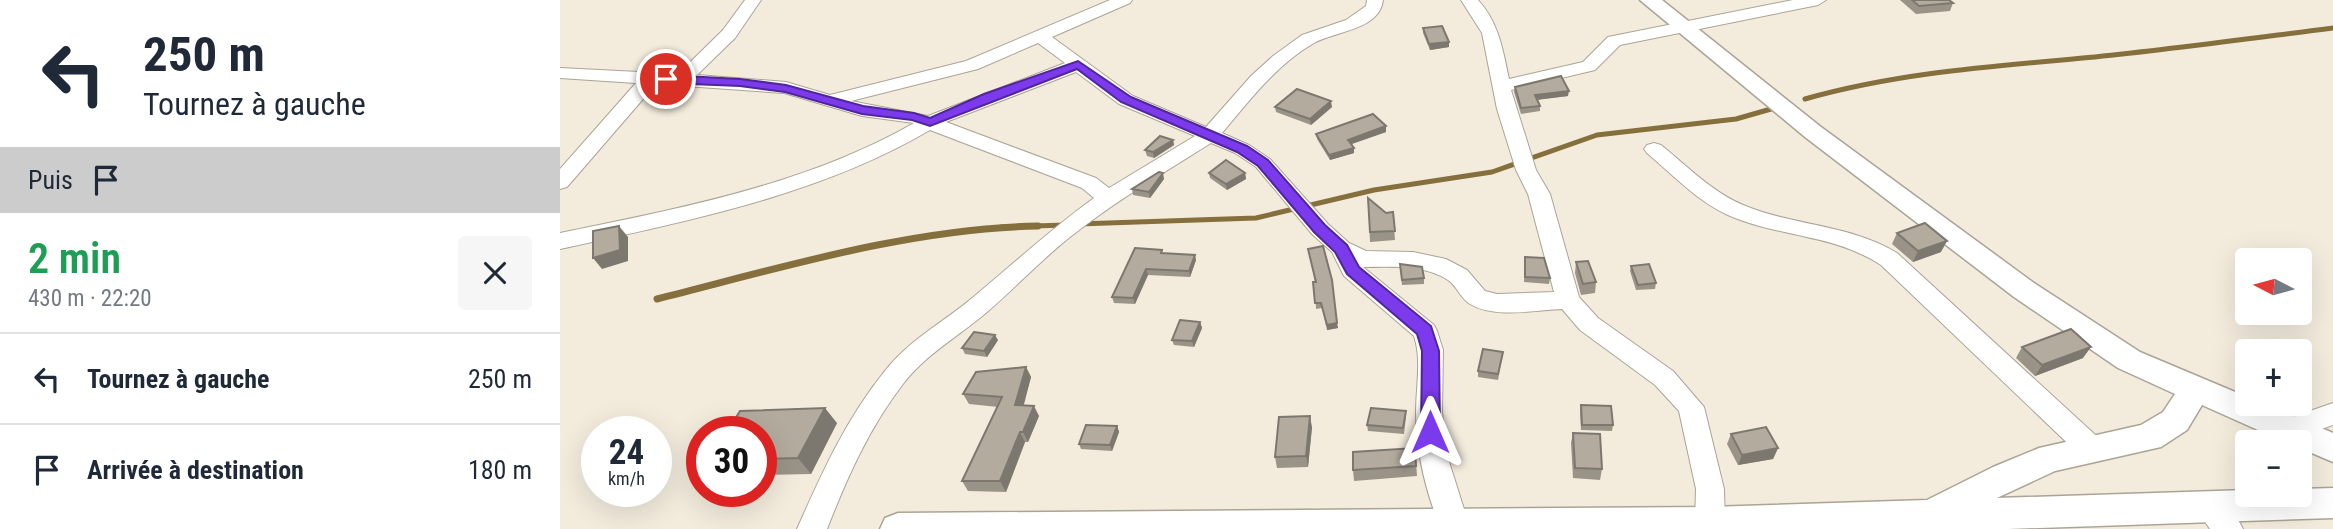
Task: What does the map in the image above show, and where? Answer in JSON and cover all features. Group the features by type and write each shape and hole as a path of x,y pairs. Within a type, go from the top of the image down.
{"street":[{"path":"682,79 729,34 753,0"},
{"path":"831,100 960,69 1124,0"},
{"path":"812,529 840,462 895,376 928,343 986,300 1061,233 1108,198 1209,136 1257,80 1279,61 1308,39 1326,30 1352,24 1374,8 1374,0"},
{"path":"1469,0 1491,33 1507,108 1526,170 1539,194 1568,300 1590,324 1664,378 1691,407 1710,489 1710,523"},
{"path":"1650,0 1693,26 1813,132 2024,290 2129,360 2197,387 2287,430 2333,414"},
{"path":"1673,0 1693,26"},
{"path":"1504,86 1589,66 1615,41 1818,0"},
{"path":"1040,36 1126,100 1242,149 1263,163 1320,229 1342,248 1363,259 1413,260 1438,265 1459,276 1477,298 1497,303 1568,300"},
{"path":"560,241 685,214 821,175 887,147 930,122 989,97 1078,65"},
{"path":"560,73 758,84 831,100 862,110 914,117 1088,183 1108,198"},
{"path":"560,182 650,79"},
{"path":"1654,149 1711,197 1738,211 1867,245 1889,259 2093,450"},
{"path":"1342,248 1352,270 1425,331 1431,351 1429,412 1432,452 1454,525"},
{"path":"1926,517 2005,477 2051,458 2149,437 2175,421 2197,387"},
{"path":"2312,440 2333,448"},
{"path":"898,529 1710,523 1926,517 2092,520 2219,518 2333,503"}],"building":[{"path":"1912,0 1949,0 1953,3 1919,6"},
{"path":"1442,26 1449,42 1429,44 1423,28"},
{"path":"1561,76 1569,91 1535,95 1540,106 1521,108 1515,87"},
{"path":"1297,89 1331,101 1310,119 1275,107"},
{"path":"1373,114 1386,126 1348,140 1354,148 1329,155 1316,134"},
{"path":"1160,136 1173,140 1153,152 1145,150"},
{"path":"1226,160 1245,173 1226,184 1209,173"},
{"path":"1159,172 1163,173 1149,192 1132,189"},
{"path":"1368,198 1386,213 1393,212 1395,231 1370,232"},
{"path":"1925,223 1947,241 1918,251 1897,233"},
{"path":"619,226 620,250 593,258 593,231"},
{"path":"1323,246 1332,280 1337,323 1327,325 1321,303 1315,303 1313,282 1316,282 1308,249"},
{"path":"1135,248 1195,255 1189,271 1146,269 1133,298 1112,297"},
{"path":"1525,257 1544,258 1550,278 1525,277"},
{"path":"1588,261 1596,282 1583,284 1576,262"},
{"path":"1400,264 1422,267 1424,278 1402,280"},
{"path":"1649,264 1656,283 1638,285 1631,266"},
{"path":"1180,320 1200,322 1192,341 1172,340"},
{"path":"2071,329 2091,347 2042,365 2022,347"},
{"path":"974,332 995,335 984,351 962,348"},
{"path":"1483,349 1503,352 1498,374 1478,371"},
{"path":"1026,367 1015,405 1034,406 1000,481 962,481 1002,397 963,394 976,372"},
{"path":"1581,405 1611,406 1613,425 1582,425"},
{"path":"825,408 798,458 777,459 777,416 737,416 740,411"},
{"path":"1371,408 1406,411 1403,428 1367,425"},
{"path":"1310,416 1306,456 1275,457 1279,417"},
{"path":"1086,425 1117,426 1110,445 1079,444"},
{"path":"1766,427 1778,448 1742,455 1731,434"},
{"path":"1573,433 1600,434 1602,469 1575,468"},
{"path":"1415,448 1416,466 1353,470 1353,452"}],"waterway":[{"path":"1805,99 1877,82 1949,71 2125,54 2333,28"},
{"path":"1078,224 1256,218 1374,190 1492,172 1597,135 1736,119 1778,107"},
{"path":"1001,227 1067,225"},
{"path":"657,299 894,242 990,228 1038,226"}],"route":[{"path":"666,79 758,84 831,100 862,110 914,117 930,122 989,97 1078,65 1126,100 1242,149 1263,163 1320,229 1342,248 1352,270 1425,331 1431,351 1430,432"}]}
